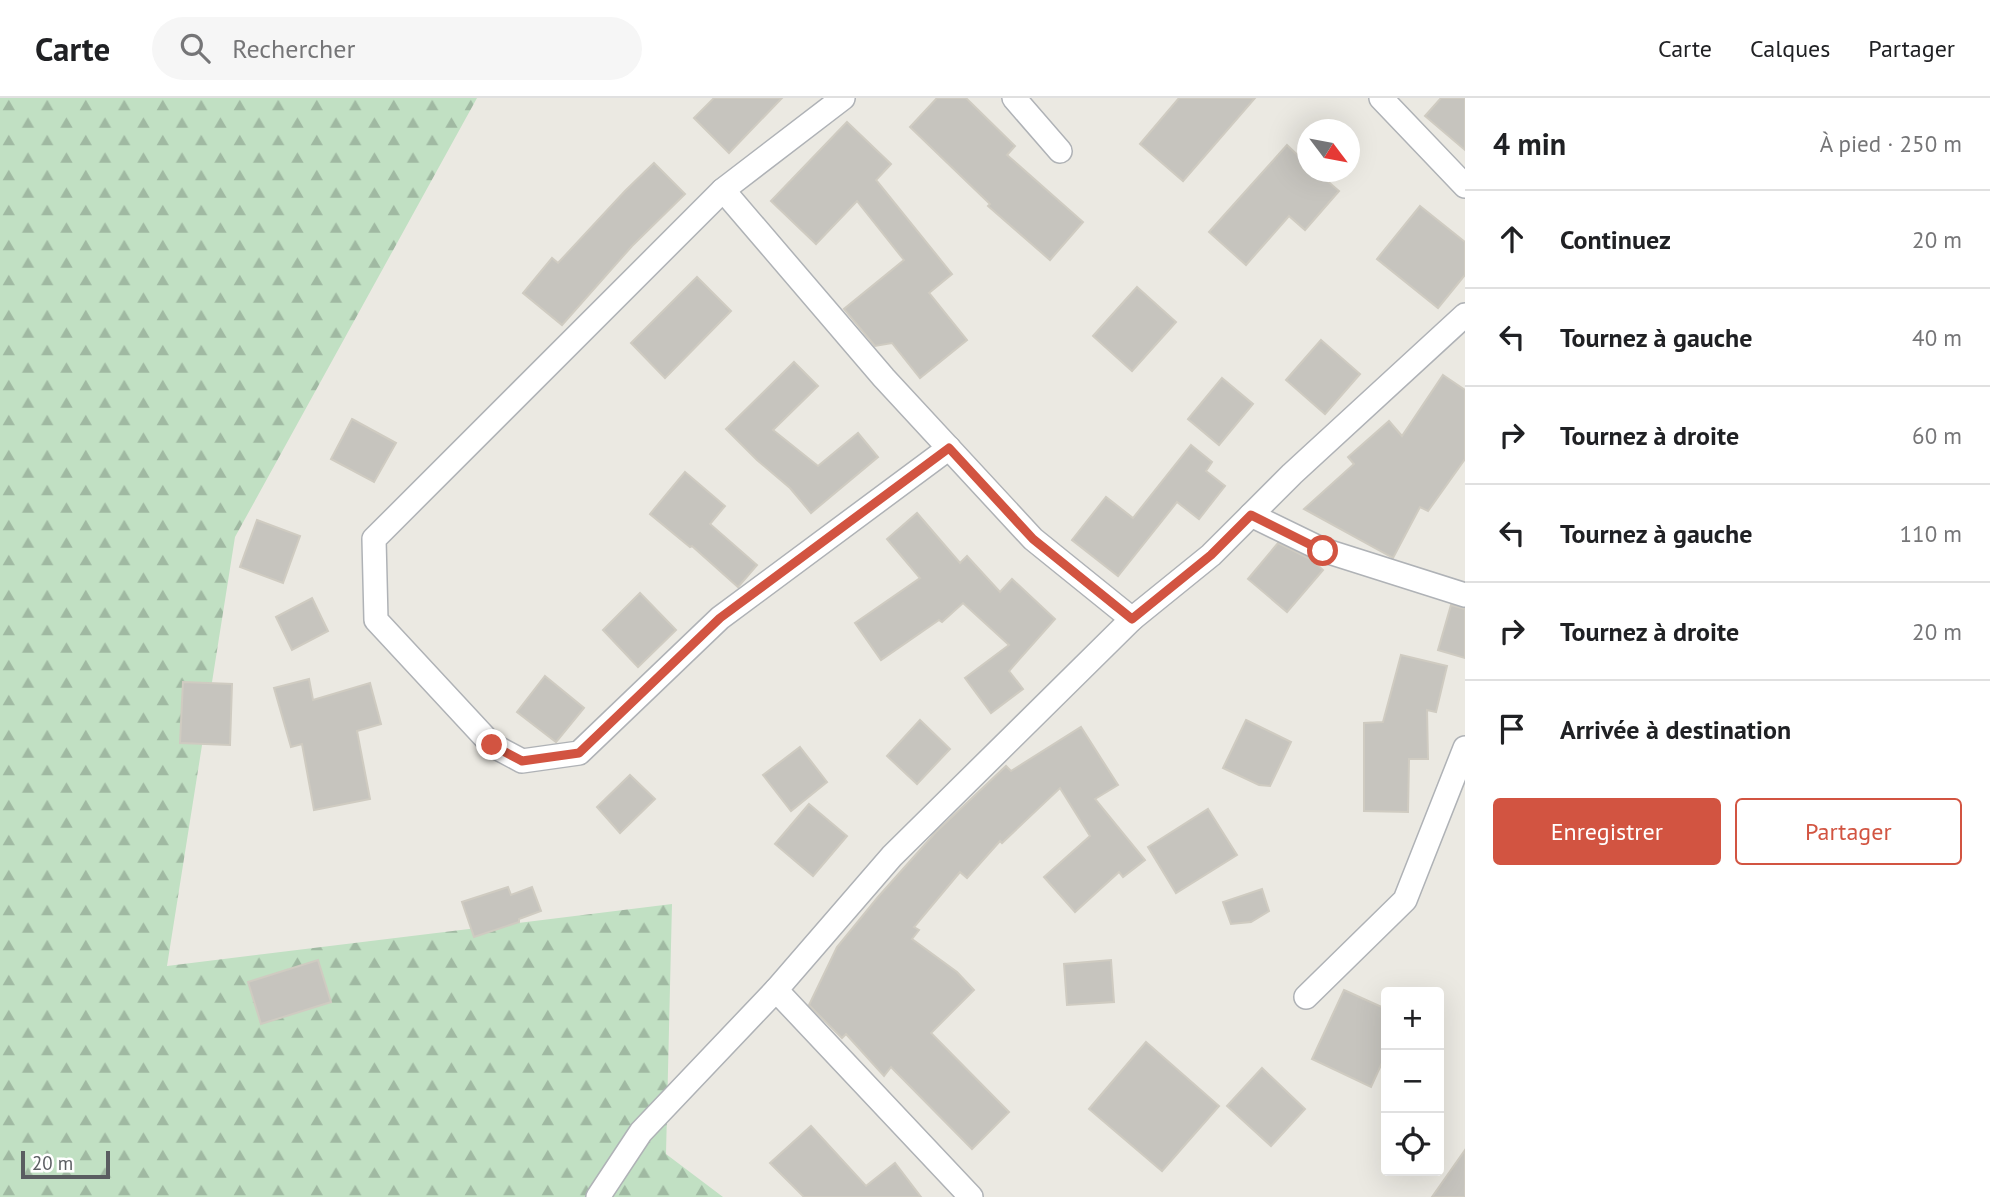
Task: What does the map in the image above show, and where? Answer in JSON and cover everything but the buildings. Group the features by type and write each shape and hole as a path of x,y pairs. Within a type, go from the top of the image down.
{"street":[{"path":"843,98 723,190 373,539 376,620 492,745 522,761 579,753 720,618 949,448"},
{"path":"1014,98 1060,151"},
{"path":"1381,98 1465,186"},
{"path":"723,190 884,378 1033,539 1132,619"},
{"path":"598,1197 641,1132 776,990 892,856 1132,619 1211,555 1292,474 1465,315"},
{"path":"1251,515 1323,551 1465,595"},
{"path":"1306,997 1405,900 1465,748"},
{"path":"776,990 971,1197"}],"green space":[{"path":"0,98 477,98 235,537 167,966 672,904 666,1154 723,1197 0,1197"}],"route":[{"path":"492,745 522,761 579,753 720,618 949,448 1033,539 1132,619 1211,555 1251,515 1323,551"}]}
